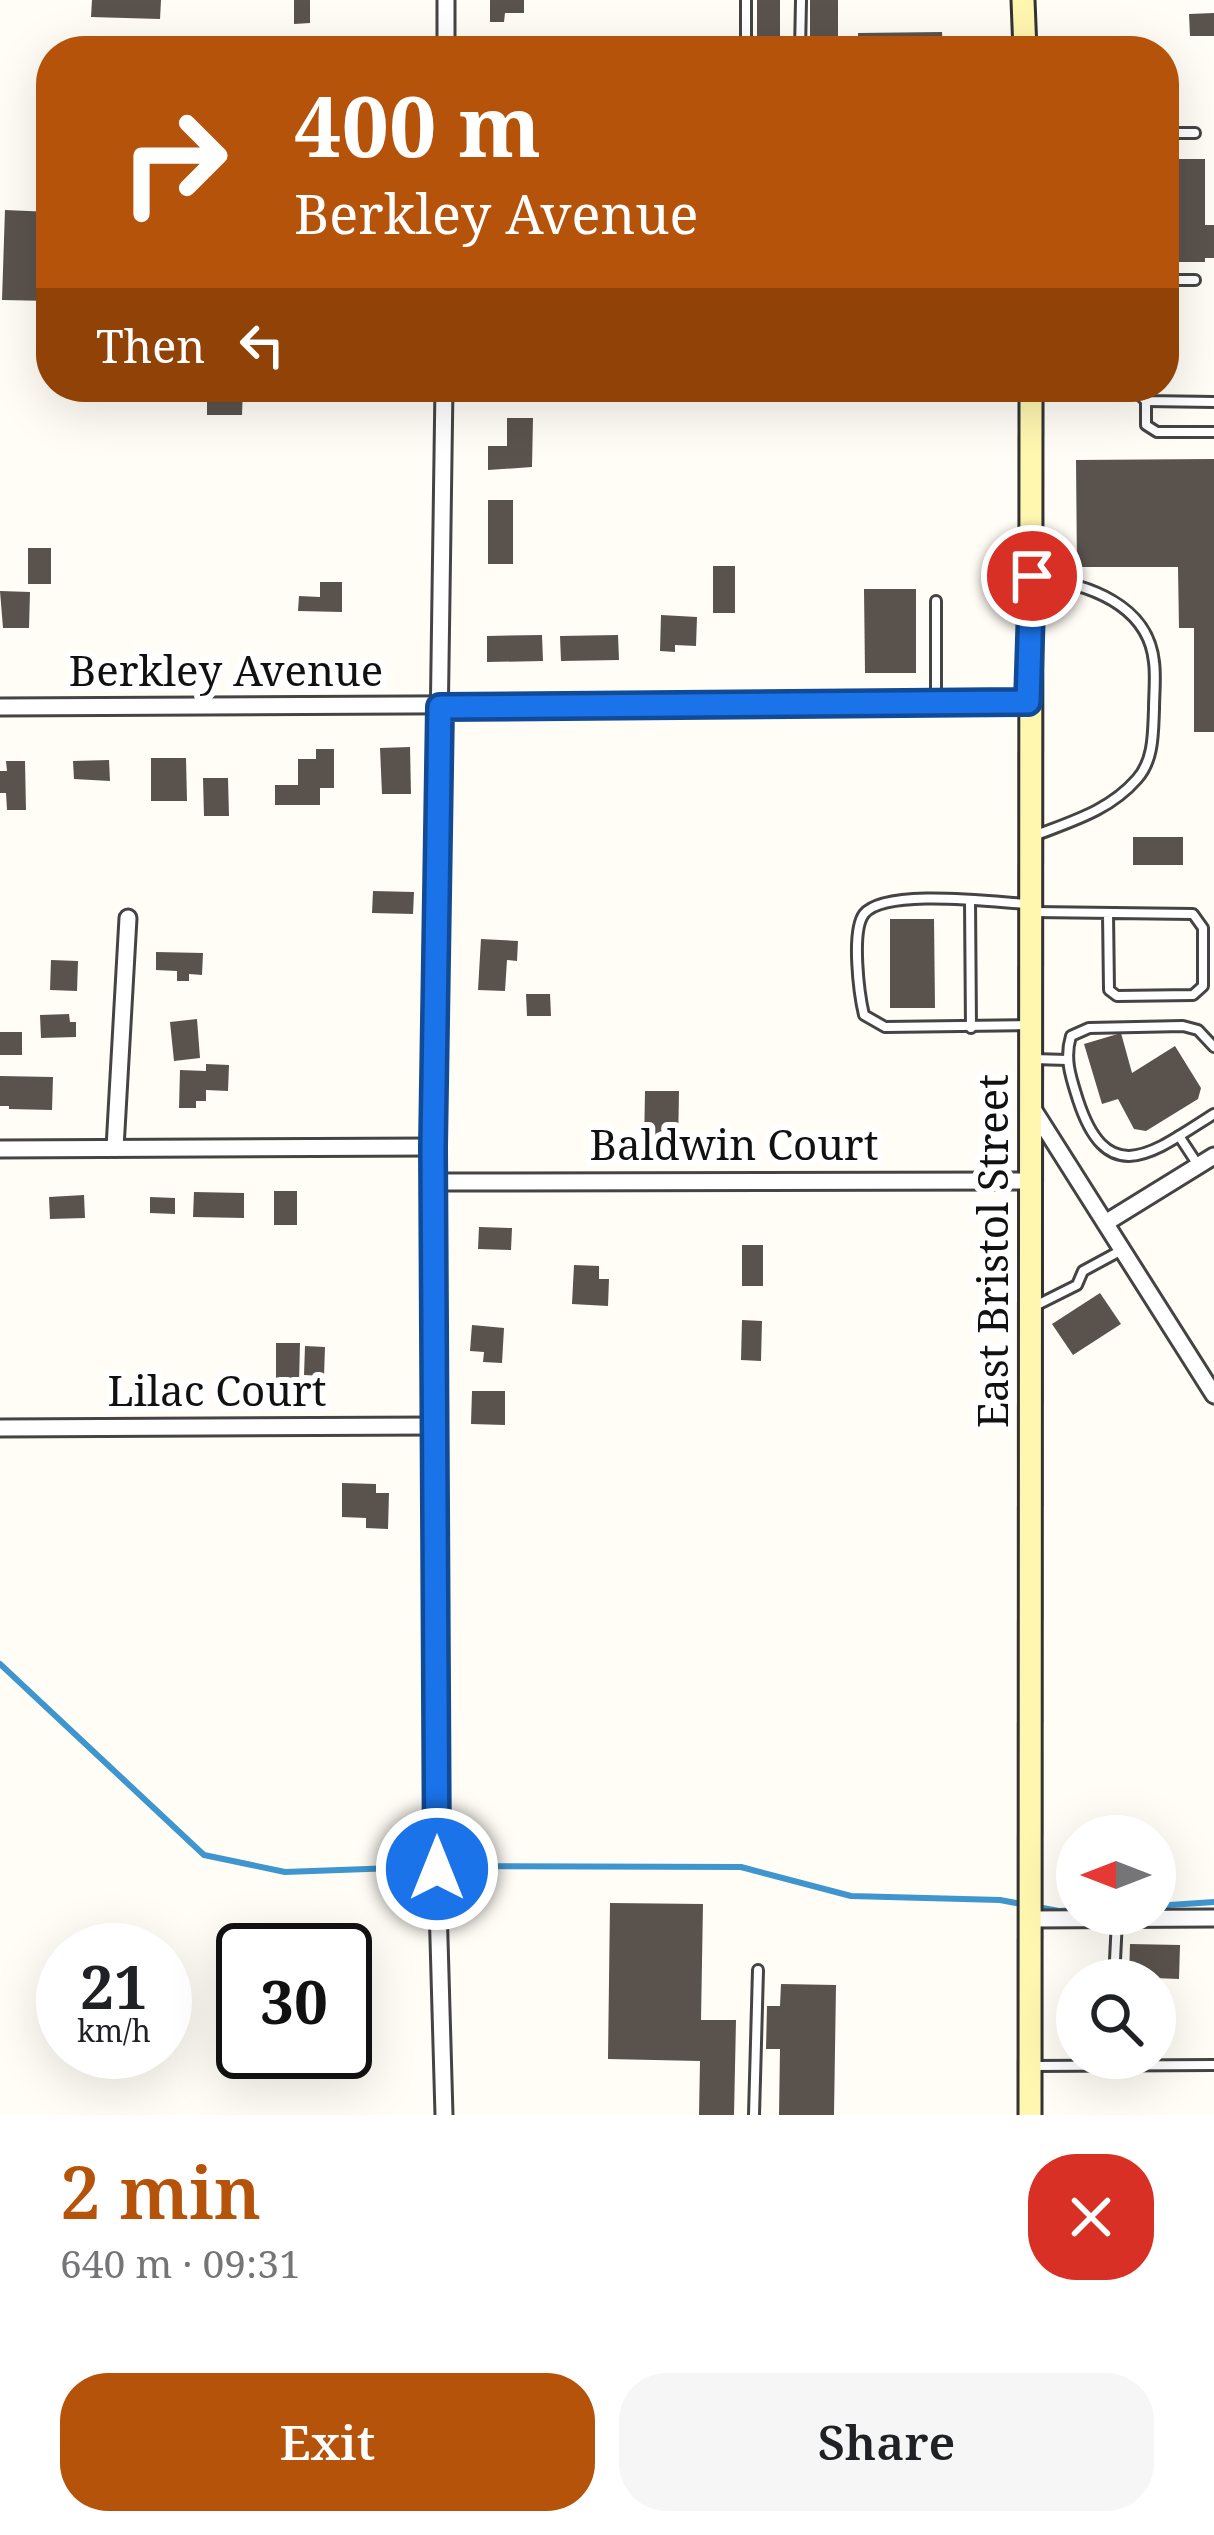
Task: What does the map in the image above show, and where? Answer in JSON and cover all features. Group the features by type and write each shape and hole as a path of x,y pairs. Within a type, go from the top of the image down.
{"main road":[{"path":"1023,0 1024,36"},
{"name":"East Bristol Street","path":"1030,2115 1031,402"}],"street":[{"path":"446,0 446,36"},
{"path":"443,402 433,1147 437,1869 444,2115"},
{"name":"Berkley Avenue","path":"0,707 1028,702"},
{"path":"115,1148 128,918"},
{"path":"1032,1107 1214,1395"},
{"path":"0,1149 433,1147"},
{"path":"1107,1222 1214,1156"},
{"name":"Baldwin Court","path":"436,1182 1032,1180"},
{"name":"Lilac Court","path":"0,1428 435,1426"},
{"path":"1176,1918 1214,1918"},
{"path":"1030,1919 1056,1919"}],"lane":[{"path":"746,0 746,36"},
{"path":"800,36 801,0"},
{"path":"1179,134 1195,133"},
{"path":"1179,280 1195,280"},
{"path":"1179,401 1214,402"},
{"path":"1146,402 1146,425 1157,433 1214,432"},
{"path":"1032,576 1077,583 1106,594 1139,624 1154,658 1153,744 1142,775 1107,808 1032,837"},
{"path":"937,601 937,702"},
{"path":"970,900 971,1028"},
{"path":"1032,1025 885,1027 864,1015 858,994 858,923 867,910 886,901 970,900 1032,909 1193,914 1203,928 1204,986 1193,994 1117,995 1109,990 1108,913"},
{"path":"1214,1047 1198,1030 1184,1026 1089,1028 1071,1036 1068,1060 1086,1126 1105,1150 1135,1157 1151,1154 1214,1114"},
{"path":"1032,1059 1068,1060"},
{"path":"1179,1136 1198,1166"},
{"path":"1034,1307 1077,1285 1083,1271 1123,1250"},
{"path":"754,2115 758,1970"},
{"path":"1030,2066 1214,2065"}],"building":[{"path":"92,0 161,0 160,19 91,17"},
{"path":"294,0 310,0 310,23 294,24"},
{"path":"490,0 524,0 524,13 505,13 504,22 490,22"},
{"path":"757,0 780,0 780,36 757,36"},
{"path":"810,0 838,0 838,36 810,36"},
{"path":"1214,13 1214,36 1190,36 1189,14"},
{"path":"942,32 942,36 858,36"},
{"path":"1179,159 1205,159 1205,225 1214,225 1214,258 1205,258 1205,262 1179,262"},
{"path":"5,210 36,211 36,301 2,300"},
{"path":"207,402 242,402 242,415 207,415"},
{"path":"507,418 533,418 532,467 488,470 488,446 507,446"},
{"path":"1214,459 1214,732 1194,732 1194,628 1179,628 1178,567 1077,567 1076,460"},
{"path":"488,500 513,500 513,564 488,564"},
{"path":"28,548 51,548 51,584 28,584"},
{"path":"713,566 735,566 735,613 713,613"},
{"path":"320,582 342,582 342,612 298,611 299,596 320,597"},
{"path":"864,589 916,589 916,673 865,673"},
{"path":"0,591 30,592 29,628 3,628"},
{"path":"661,615 697,617 696,646 675,645 675,652 660,651"},
{"path":"542,635 543,661 487,662 487,636"},
{"path":"618,635 619,660 561,661 560,636"},
{"path":"410,747 411,794 382,794 380,748"},
{"path":"316,749 334,749 334,788 320,788 320,805 275,805 275,785 298,785 298,759 316,759"},
{"path":"151,758 186,758 187,801 151,801"},
{"path":"109,760 110,781 74,779 73,761"},
{"path":"6,761 25,761 26,810 7,810 6,793 0,793 0,771 7,771"},
{"path":"203,778 228,778 229,816 204,816"},
{"path":"1133,837 1183,837 1183,865 1133,865"},
{"path":"373,891 414,892 413,914 372,913"},
{"path":"890,919 934,919 935,1008 890,1008"},
{"path":"481,939 518,941 517,961 507,960 505,991 478,990"},
{"path":"156,952 203,953 202,975 189,974 189,981 177,981 177,971 156,970"},
{"path":"51,960 78,961 77,991 50,990"},
{"path":"526,994 550,994 551,1016 527,1016"},
{"path":"69,1014 70,1022 76,1022 76,1037 41,1038 40,1015"},
{"path":"197,1019 200,1058 174,1061 170,1022"},
{"path":"0,1032 22,1032 22,1055 0,1055"},
{"path":"1121,1033 1132,1073 1175,1046 1201,1088 1198,1099 1146,1131 1134,1129 1118,1099 1102,1104 1084,1044"},
{"path":"206,1064 229,1065 228,1091 206,1090 206,1101 196,1101 196,1108 179,1108 180,1070 206,1071"},
{"path":"0,1076 53,1077 52,1110 0,1106"},
{"path":"645,1091 679,1091 678,1148 644,1147"},
{"path":"274,1191 297,1191 297,1225 274,1225"},
{"path":"194,1192 244,1193 244,1218 193,1217"},
{"path":"84,1195 85,1218 50,1219 49,1197"},
{"path":"150,1197 175,1198 175,1214 150,1213"},
{"path":"479,1227 512,1228 511,1250 478,1249"},
{"path":"742,1245 763,1245 763,1286 742,1286"},
{"path":"574,1265 599,1266 599,1279 609,1279 608,1306 572,1304"},
{"path":"1100,1293 1121,1324 1073,1355 1052,1324"},
{"path":"742,1320 762,1321 761,1361 741,1360"},
{"path":"472,1325 504,1328 502,1363 483,1362 484,1352 470,1351"},
{"path":"276,1343 300,1343 299,1383 276,1382"},
{"path":"305,1346 325,1347 324,1376 304,1375"},
{"path":"472,1391 505,1391 505,1425 471,1424"},
{"path":"342,1483 376,1484 376,1493 389,1493 388,1529 366,1528 366,1518 342,1517"},
{"path":"610,1903 703,1904 701,2020 736,2020 734,2115 699,2115 700,2061 608,2059"},
{"path":"1130,1944 1180,1945 1179,1979 1176,1959 1130,1959"},
{"path":"781,1984 836,1985 834,2115 779,2115 780,2049 766,2049 767,2006 780,2006"}],"waterway":[{"path":"0,1664 204,1855 285,1872 422,1867"},
{"path":"453,1866 741,1867 851,1896 1000,1900 1056,1910"},
{"path":"1176,1905 1214,1902"}],"route":[{"path":"437,1869 433,1147 440,707 1028,702 1032,576"}]}
